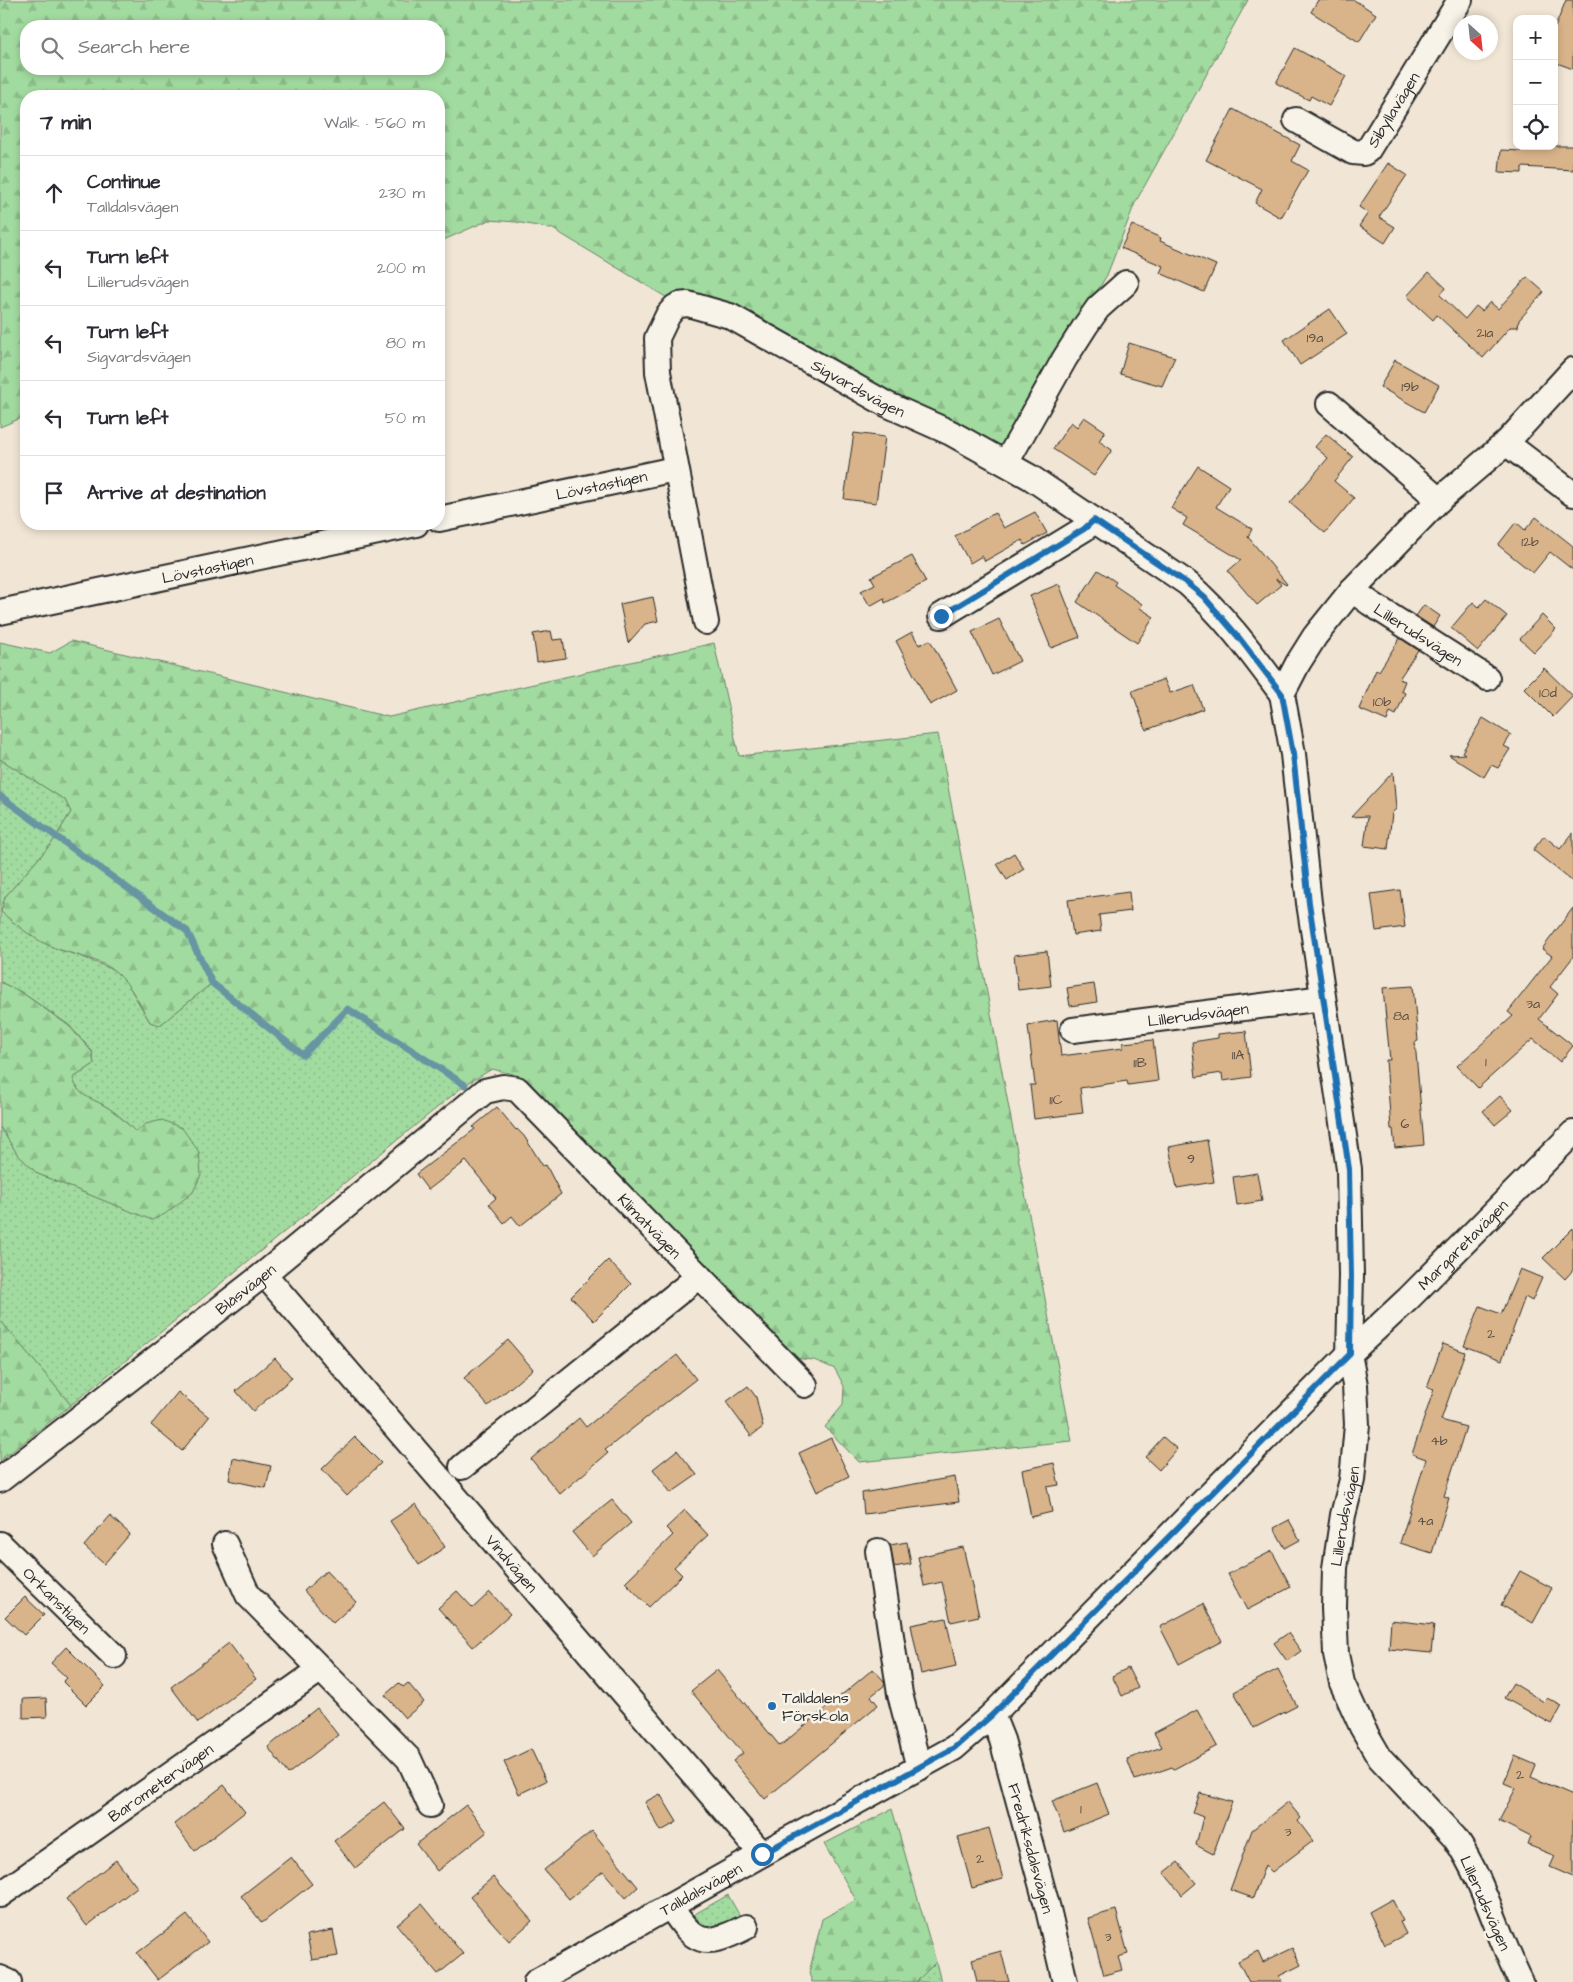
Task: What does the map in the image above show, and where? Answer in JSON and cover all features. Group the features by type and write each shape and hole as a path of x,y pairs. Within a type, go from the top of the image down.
{"street":[{"name":"Sibyllavägen","path":"1296,120 1353,152 1364,153 1368,150 1460,0"},
{"path":"1006,463 1065,358 1086,325 1098,308 1126,284"},
{"name":"Sigvardsvägen","path":"706,622 675,469 658,372 658,338 668,315 675,307 682,304 730,316 886,404 951,433 1030,477 1187,583 1204,597 1240,639 1282,694"},
{"path":"1282,694 1315,636 1352,590 1439,500 1506,443 1573,370"},
{"path":"1329,404 1439,500"},
{"path":"1506,443 1573,494"},
{"name":"Lövstastigen","path":"445,518 675,469"},
{"path":"941,616 1084,529 1094,520"},
{"name":"Lövstastigen","path":"0,612 388,530"},
{"name":"Lillerudsvägen","path":"1352,590 1487,678"},
{"name":"Lillerudsvägen","path":"1282,694 1293,754 1309,903 1349,1169 1350,1354 1355,1385 1357,1425 1355,1453 1335,1568 1336,1654 1342,1683 1362,1727 1380,1758 1455,1838 1465,1853 1487,1898 1521,1982"},
{"name":"Lillerudsvägen","path":"1073,1030 1323,998"},
{"name":"Klimatvägen","path":"485,1091 503,1087 517,1089 805,1385"},
{"name":"Blåsvägen","path":"0,1480 264,1274 485,1091"},
{"name":"Margaretavägen","path":"1350,1354 1563,1158 1573,1133"},
{"name":"Vindvägen","path":"264,1274 762,1854"},
{"path":"462,1467 699,1276"},
{"name":"Talldalsvägen","path":"536,1982 954,1748 992,1715 1350,1354"},
{"name":"Orkanstigen","path":"0,1544 114,1656"},
{"path":"225,1544 248,1595 409,1759 430,1805"},
{"path":"878,1551 900,1694 919,1768"},
{"name":"Barometervägen","path":"0,1896 321,1669"},
{"name":"Fredriksdalsvägen","path":"992,1715 1002,1740 1048,1909 1065,1982"},
{"path":"670,1906 686,1930 698,1938 714,1939 727,1936 746,1927"},
{"path":"0,1978 9,1982"}],"green space":[{"path":"0,0 1248,0 1135,203 1107,275 997,458 951,433 679,305 553,229 516,222 489,220 445,239 445,90 20,90 20,419 0,427"},
{"path":"71,641 389,717 714,643 739,756 938,734 1072,1441 859,1462 825,1427 843,1405 844,1386 835,1369 814,1360 791,1358 706,1268 513,1074 492,1069 465,1085 348,1009 303,1055 212,983 160,1025 150,1022 135,996 116,972 103,964 48,945 33,937 13,922 1,912 5,897 52,843 71,812 65,800 0,759 0,642 50,653"},
{"path":"0,759 65,800 71,812 52,843 5,897 26,932 53,948 80,956 114,970 127,983 150,1022 160,1025 212,983 303,1055 348,1009 465,1085 71,1405 0,1320 0,1127 18,1155 38,1174 118,1206 146,1124 136,1132 113,1111 81,1093 73,1078 94,1064 92,1051 69,1025 21,992 0,982"},
{"path":"0,982 21,992 69,1026 92,1052 94,1064 73,1078 81,1093 113,1111 136,1132 146,1124 162,1120 182,1128 199,1152 201,1175 193,1192 165,1214 152,1220 38,1174 18,1155 0,1127"},
{"path":"0,1320 71,1405 0,1461"},
{"path":"892,1809 936,1962 916,1982 812,1982 809,1973 822,1919 856,1900 824,1844"},
{"path":"728,1895 741,1918 720,1927 710,1928 704,1926 693,1915"},
{"path":"936,1962 941,1982 916,1982"}],"building":[{"path":"1318,0 1354,0 1376,14 1359,42 1311,12"},
{"path":"1566,0 1573,0 1573,69 1558,63 1558,20"},
{"path":"1295,48 1346,76 1329,106 1311,96 1309,100 1276,83"},
{"path":"1233,109 1300,145 1292,161 1308,170 1281,218 1255,203 1262,189 1206,160"},
{"path":"1558,146 1573,146 1573,170 1522,167 1522,173 1499,172 1501,150 1558,150"},
{"path":"1388,163 1407,175 1379,217 1395,227 1385,243 1359,226 1368,213 1359,207"},
{"path":"1132,225 1161,238 1160,241 1216,265 1204,292 1160,273 1163,266 1121,248"},
{"path":"1429,272 1446,288 1440,295 1465,319 1476,306 1482,311 1490,302 1498,309 1527,277 1544,292 1519,320 1518,327 1510,327 1483,358 1437,315 1433,320 1407,296"},
{"path":"1330,309 1347,334 1300,365 1284,340"},
{"path":"1129,343 1175,357 1162,386 1120,374"},
{"path":"1395,360 1439,385 1424,412 1380,387"},
{"path":"1084,417 1105,431 1099,441 1112,450 1094,476 1053,449 1071,422 1077,427"},
{"path":"854,433 885,437 876,503 844,499"},
{"path":"1326,434 1353,457 1334,481 1354,498 1325,533 1290,503 1328,458 1315,447"},
{"path":"1198,466 1229,486 1216,507 1252,529 1248,537 1287,584 1276,579 1281,585 1257,605 1228,571 1241,560 1183,525 1187,518 1171,508"},
{"path":"1035,512 1047,533 1025,545 1022,540 985,561 982,556 970,563 955,536 995,513 1004,528"},
{"path":"1536,517 1573,546 1573,570 1550,552 1533,573 1498,545 1516,522 1525,530"},
{"path":"912,556 926,582 885,603 884,598 870,606 861,591 875,584 871,577"},
{"path":"1098,570 1116,582 1114,585 1142,604 1140,608 1154,617 1137,643 1077,602"},
{"path":"1059,584 1080,637 1051,648 1030,596"},
{"path":"653,597 658,621 645,624 628,643 620,604"},
{"path":"1486,599 1507,616 1478,651 1451,628 1473,602 1479,607"},
{"path":"1424,605 1440,616 1433,627 1416,616"},
{"path":"1542,615 1556,629 1534,652 1520,639"},
{"path":"999,619 1020,661 992,675 972,632"},
{"path":"551,631 553,640 563,639 566,658 537,662 533,634"},
{"path":"912,632 919,645 930,640 957,690 930,705 896,641"},
{"path":"1400,638 1418,650 1399,679 1405,681 1401,691 1405,693 1396,715 1390,712 1387,721 1359,709 1376,670 1379,671"},
{"path":"1544,668 1573,696 1553,717 1524,688"},
{"path":"1164,679 1170,693 1194,685 1203,709 1146,730 1132,691"},
{"path":"1483,718 1511,735 1504,746 1510,749 1498,768 1491,765 1484,777 1449,755 1465,754 1462,752"},
{"path":"1393,772 1396,809 1392,813 1388,849 1364,846 1368,816 1351,817"},
{"path":"1573,833 1573,882 1533,850 1544,836 1560,849"},
{"path":"1014,853 1024,869 1007,880 997,864"},
{"path":"1400,890 1405,927 1376,931 1371,894"},
{"path":"1129,892 1131,911 1099,915 1101,931 1073,935 1068,900"},
{"path":"1573,908 1573,957 1550,987 1558,994 1539,1019 1573,1046 1560,1062 1533,1039 1478,1088 1457,1066 1513,1016 1508,1012 1552,956 1542,949"},
{"path":"1047,951 1051,986 1018,990 1014,955"},
{"path":"1094,984 1097,1002 1070,1006 1067,988"},
{"path":"1413,986 1418,1041 1415,1042 1424,1145 1395,1148 1393,1129 1391,1129 1386,1060 1390,1060 1383,988"},
{"path":"1057,1020 1061,1056 1123,1048 1123,1043 1153,1040 1158,1081 1128,1085 1127,1081 1080,1088 1083,1113 1034,1119 1030,1085 1035,1085 1028,1026"},
{"path":"1246,1031 1251,1077 1223,1081 1222,1073 1196,1077 1192,1042 1218,1038 1218,1034"},
{"path":"1500,1096 1513,1110 1495,1125 1483,1111"},
{"path":"497,1107 516,1130 524,1136 543,1166 546,1165 561,1194 520,1226 512,1216 504,1223 489,1204 496,1198 466,1161 428,1190 416,1174 475,1129 473,1127"},
{"path":"1207,1140 1214,1182 1177,1188 1169,1147"},
{"path":"1257,1173 1262,1201 1237,1205 1233,1177"},
{"path":"1573,1228 1573,1270 1565,1279 1543,1258"},
{"path":"608,1260 631,1284 594,1321 571,1297"},
{"path":"1520,1269 1542,1278 1532,1301 1525,1297 1502,1360 1464,1346 1480,1306 1501,1314"},
{"path":"508,1340 533,1369 488,1406 464,1378"},
{"path":"1443,1344 1465,1352 1441,1420 1466,1427 1444,1496 1449,1498 1432,1553 1400,1543 1426,1459 1412,1454 1434,1389 1427,1387"},
{"path":"677,1355 696,1379 605,1450 608,1453 560,1494 531,1459 579,1418 586,1427"},
{"path":"275,1358 292,1378 253,1411 236,1391"},
{"path":"748,1386 756,1397 763,1427 751,1436 726,1402"},
{"path":"178,1392 209,1417 182,1451 151,1425"},
{"path":"355,1437 381,1463 347,1496 322,1469"},
{"path":"1163,1437 1177,1449 1159,1470 1145,1457"},
{"path":"831,1438 849,1476 817,1492 799,1453"},
{"path":"677,1450 697,1475 671,1493 653,1469"},
{"path":"233,1458 271,1466 266,1488 229,1480"},
{"path":"1054,1463 1059,1485 1047,1487 1052,1512 1031,1517 1022,1470"},
{"path":"955,1477 959,1502 864,1514 862,1493"},
{"path":"612,1500 631,1523 592,1556 572,1532"},
{"path":"416,1504 445,1547 419,1565 390,1521"},
{"path":"685,1510 708,1535 674,1567 682,1575 649,1607 625,1582 673,1535 666,1528"},
{"path":"110,1516 130,1534 104,1564 84,1546"},
{"path":"1289,1520 1300,1540 1285,1548 1274,1528"},
{"path":"907,1542 911,1564 894,1567 890,1545"},
{"path":"963,1547 979,1616 951,1622 942,1582 924,1586 918,1557"},
{"path":"1272,1551 1291,1587 1247,1610 1228,1574"},
{"path":"326,1571 356,1602 333,1623 304,1591"},
{"path":"1520,1571 1552,1588 1533,1623 1501,1605"},
{"path":"457,1591 473,1608 490,1592 510,1614 473,1647 438,1608"},
{"path":"25,1597 44,1615 24,1635 5,1617"},
{"path":"1203,1604 1222,1641 1179,1664 1160,1627"},
{"path":"946,1618 956,1666 921,1674 911,1625"},
{"path":"1391,1620 1434,1625 1431,1653 1389,1649"},
{"path":"1288,1633 1301,1651 1287,1661 1274,1643"},
{"path":"229,1643 256,1679 198,1723 171,1687"},
{"path":"66,1647 105,1686 86,1705 63,1682 67,1678 51,1663"},
{"path":"1128,1668 1138,1688 1122,1696 1112,1676"},
{"path":"873,1669 884,1681 885,1685 871,1696 878,1705 765,1799 733,1761 743,1753 691,1691 717,1670 780,1746"},
{"path":"1278,1669 1297,1706 1254,1728 1234,1692"},
{"path":"399,1683 403,1687 408,1683 424,1702 405,1718 385,1695"},
{"path":"1513,1683 1544,1702 1547,1698 1562,1706 1552,1724 1504,1698"},
{"path":"46,1698 47,1717 23,1718 23,1699"},
{"path":"317,1708 338,1735 288,1774 268,1747"},
{"path":"1197,1710 1217,1746 1174,1769 1172,1767 1135,1780 1127,1759 1162,1747 1154,1733"},
{"path":"531,1749 546,1781 519,1794 504,1762"},
{"path":"1515,1756 1536,1765 1531,1777 1573,1795 1573,1877 1550,1867 1555,1856 1528,1845 1531,1837 1499,1821 1516,1788 1504,1783"},
{"path":"1097,1783 1109,1814 1064,1832 1052,1801"},
{"path":"224,1785 245,1812 195,1851 174,1824"},
{"path":"1200,1793 1232,1802 1213,1854 1196,1845 1203,1817 1193,1813"},
{"path":"660,1794 677,1822 661,1831 645,1802"},
{"path":"384,1802 405,1829 355,1868 334,1841"},
{"path":"1288,1802 1301,1818 1298,1821 1313,1841 1272,1872 1265,1865 1253,1898 1230,1890 1252,1830"},
{"path":"466,1805 487,1832 437,1871 416,1844"},
{"path":"989,1828 1003,1879 972,1888 958,1837"},
{"path":"592,1831 638,1887 626,1898 603,1871 569,1899 544,1870"},
{"path":"291,1857 312,1884 262,1923 241,1896"},
{"path":"116,1860 137,1887 87,1926 66,1899"},
{"path":"1178,1862 1196,1883 1182,1895 1164,1873"},
{"path":"493,1877 532,1921 509,1941 470,1897"},
{"path":"1392,1899 1403,1921 1400,1922 1406,1934 1385,1945 1369,1912"},
{"path":"422,1904 463,1954 438,1974 397,1925"},
{"path":"1116,1910 1128,1954 1118,1957 1122,1970 1104,1975 1088,1918"},
{"path":"187,1915 208,1942 158,1980 137,1953"},
{"path":"333,1930 338,1956 312,1960 307,1935"},
{"path":"1292,1948 1301,1965 1279,1976 1282,1982 1249,1982 1238,1961 1258,1951 1263,1962"},
{"path":"1001,1951 1009,1982 977,1982 972,1959"}],"waterway":[{"path":"0,796 187,931 212,983 303,1055 348,1009 465,1085"}],"place":[{"name":"Talldalens Förskola","path":"772,1706"}],"route":[{"path":"762,1854 954,1748 992,1715 1350,1354 1349,1169 1309,903 1293,754 1282,694 1240,639 1204,597 1187,583 1094,520 1084,529 941,616"}]}
